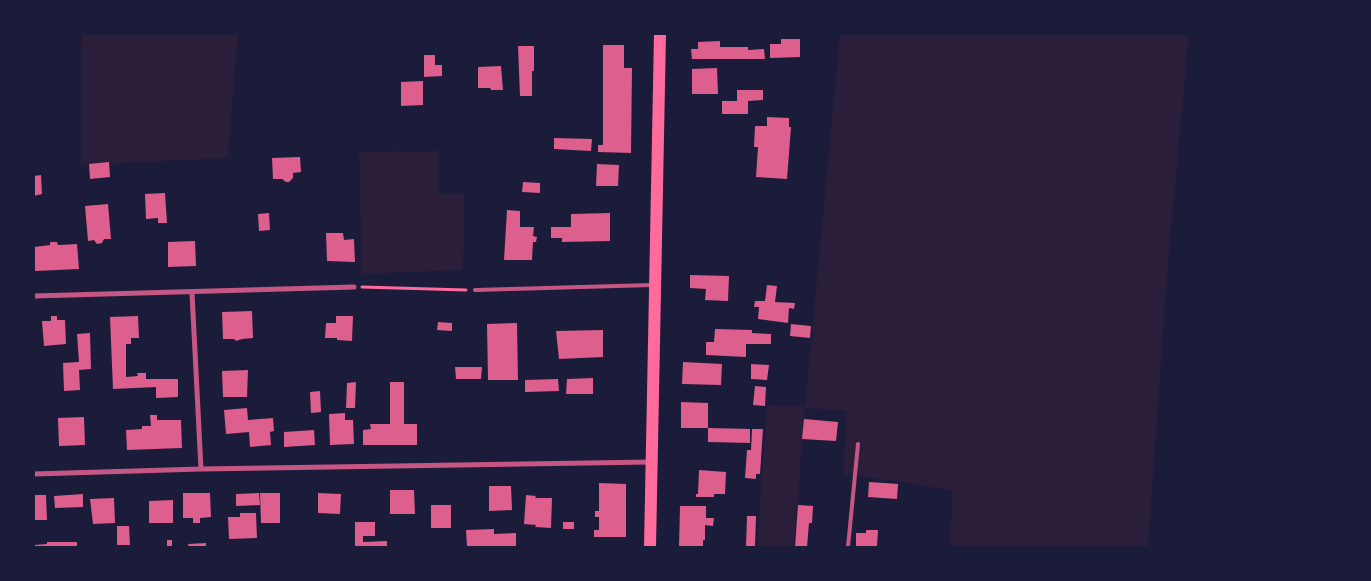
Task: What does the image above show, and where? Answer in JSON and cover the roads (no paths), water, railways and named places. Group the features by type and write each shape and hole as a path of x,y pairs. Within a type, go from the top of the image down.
{"main road":[{"path":"650,547 660,34"}],"street":[{"path":"34,296 354,287"},
{"path":"192,293 201,469"},
{"path":"34,474 201,469 651,462"}],"lane":[{"path":"475,290 656,285"},
{"path":"848,547 858,444"}]}
